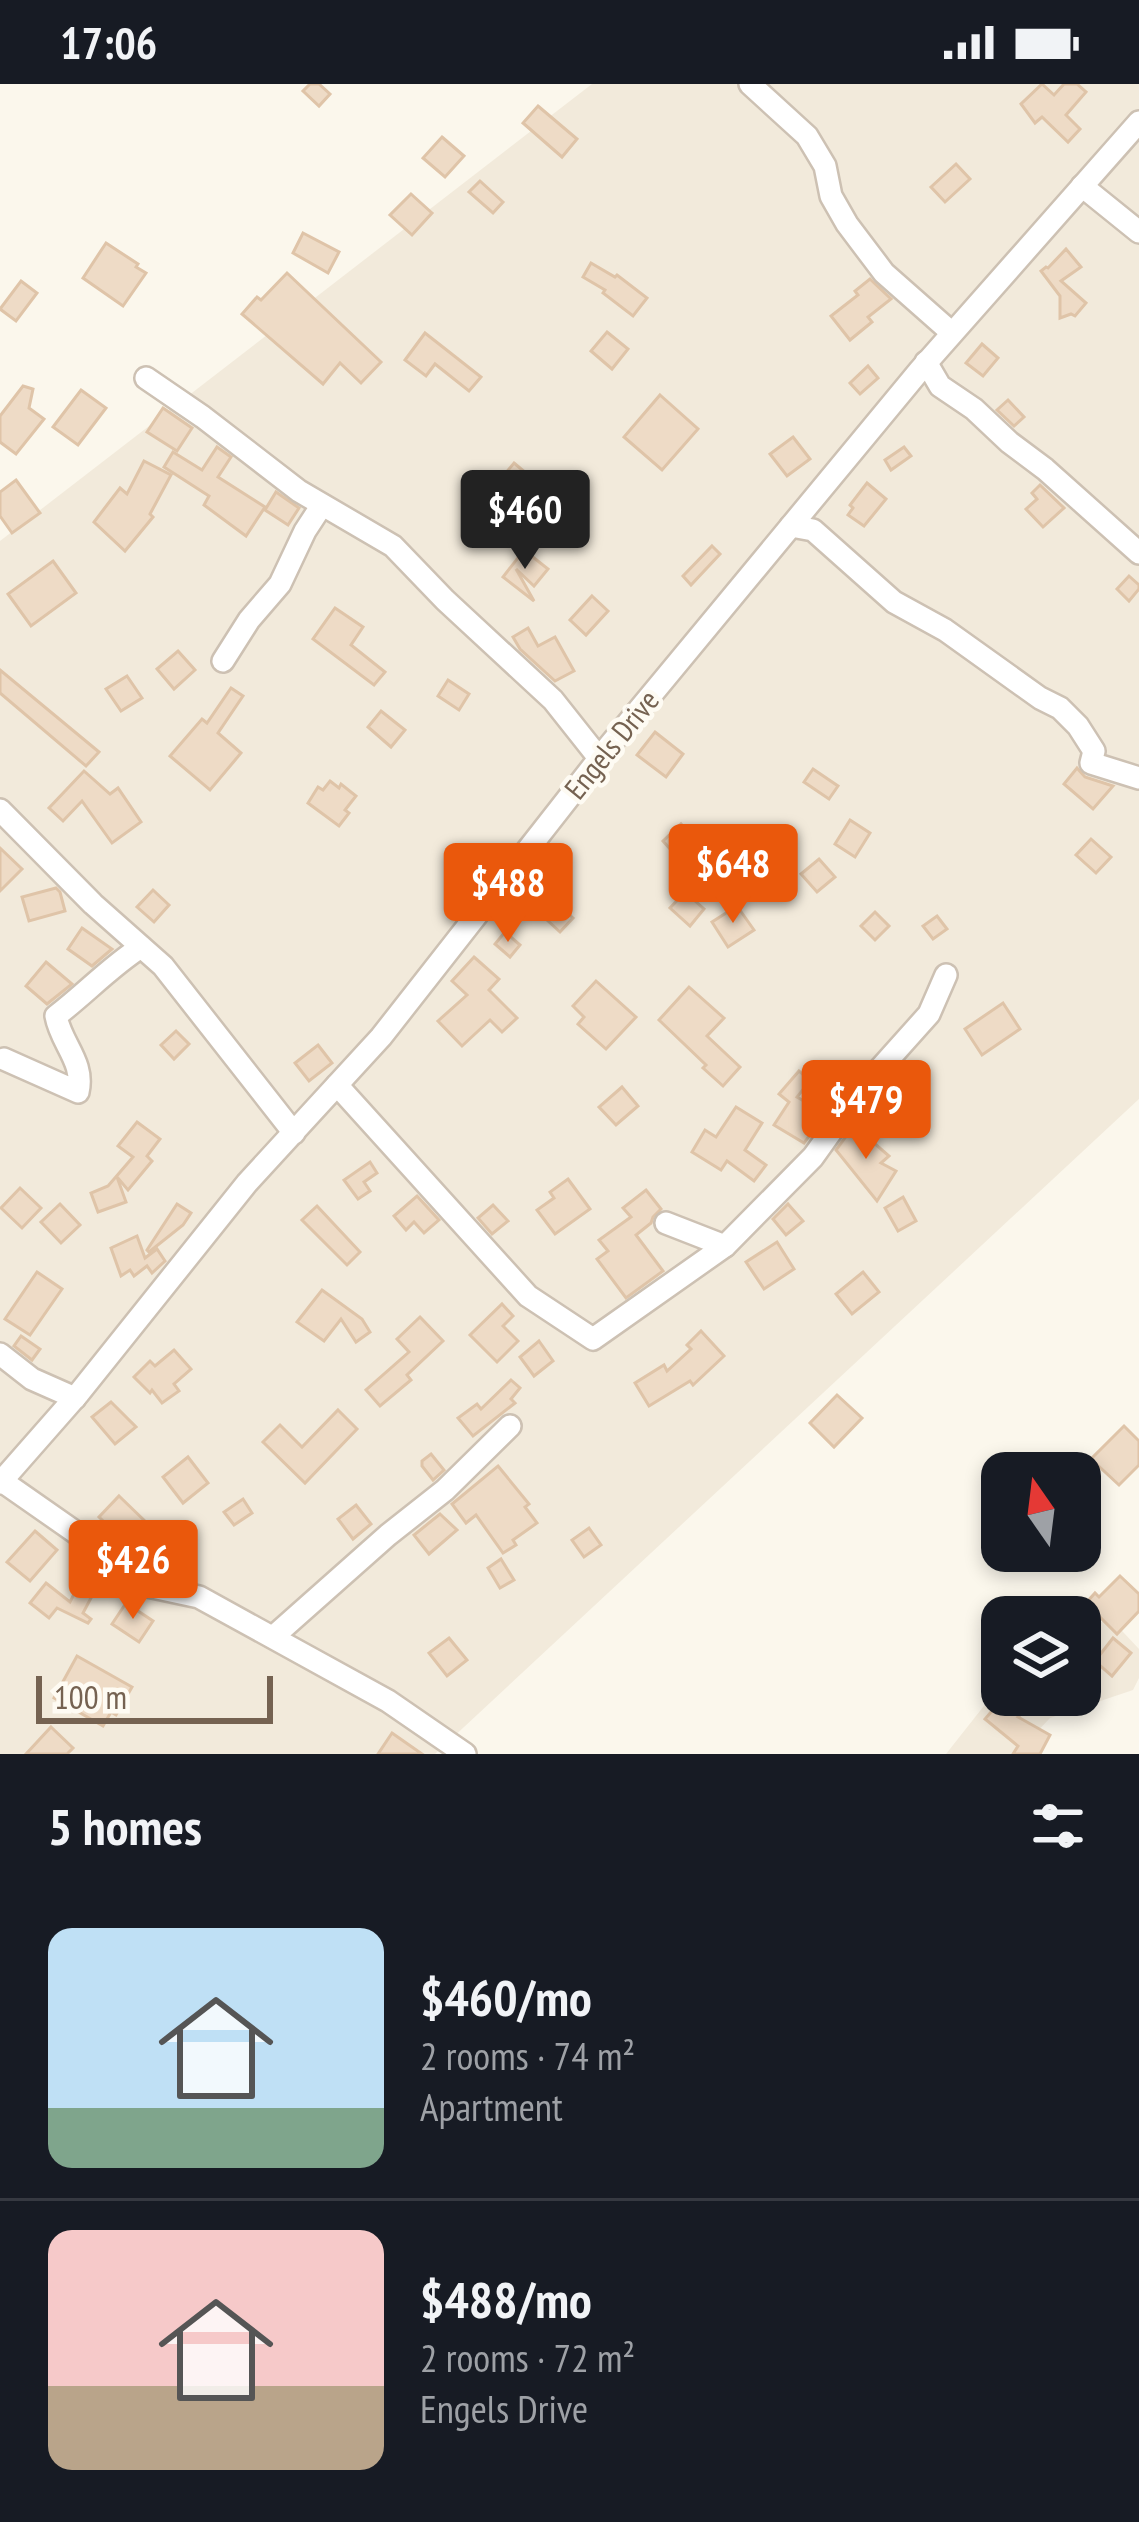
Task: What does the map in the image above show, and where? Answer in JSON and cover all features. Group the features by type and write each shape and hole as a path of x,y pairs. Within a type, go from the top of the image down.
{"street":[{"path":"750,84 807,136 825,166 831,196 884,273 952,333"},
{"name":"Engels Drive","path":"1,1482 75,1398 247,1183 380,1037 598,758 926,362 1139,122"},
{"path":"1082,186 1139,232"},
{"path":"926,362 940,386 974,409 1139,553"},
{"path":"146,378 322,505 393,546 553,700 598,758"},
{"path":"223,661 280,584 322,505"},
{"path":"791,526 813,530 884,594 1060,708 1094,751 1090,763 1139,778"},
{"path":"0,810 93,904 164,966 294,1133"},
{"path":"4,1059 78,1092 82,1076 59,1034 56,1016 141,947"},
{"path":"337,1085 528,1297 593,1339 724,1246 813,1157 861,1090 929,1015 946,975"},
{"path":"666,1223 724,1246"},
{"path":"0,1354 32,1379 75,1398"},
{"path":"274,1637 388,1534 445,1490 510,1426"},
{"path":"1,1482 115,1560 143,1585 199,1597 388,1700 465,1754"}],"shaded area":[{"path":"592,84 1139,84 1139,1099 435,1754 0,1754 0,541"},
{"path":"1109,1617 1139,1649 1139,1678 1133,1690 1101,1701 1101,1623"},
{"path":"981,1710 981,1716 1056,1716 1016,1754 946,1754"}],"building":[{"path":"310,84 319,84 330,94 319,106 303,91"},
{"path":"1042,84 1054,95 1064,84 1077,84 1086,92 1066,115 1080,129 1068,142 1042,117 1035,123 1021,104"},
{"path":"538,106 577,139 562,157 523,123"},
{"path":"442,137 464,156 445,177 423,158"},
{"path":"956,164 970,179 945,202 931,187"},
{"path":"480,181 503,202 493,213 469,192"},
{"path":"411,194 432,213 412,235 390,215"},
{"path":"303,233 339,252 328,273 293,253"},
{"path":"106,243 146,273 123,306 83,278"},
{"path":"1066,249 1081,267 1061,281 1086,303 1075,316 1060,318 1060,296 1041,271"},
{"path":"591,263 617,275 647,298 633,316 583,277"},
{"path":"287,273 381,362 361,383 340,363 323,384 242,314"},
{"path":"870,279 891,299 850,340 831,316"},
{"path":"21,281 37,293 16,321 0,309"},
{"path":"607,332 628,349 612,369 591,351"},
{"path":"425,333 481,377 469,391 435,364 426,376 405,360"},
{"path":"982,344 998,358 983,376 966,363"},
{"path":"868,366 878,378 860,394 850,383"},
{"path":"23,386 33,389 29,408 44,419 16,454 0,442 0,416"},
{"path":"81,390 106,408 78,445 53,427"},
{"path":"660,395 698,429 662,470 624,437"},
{"path":"1008,400 1024,417 1014,426 997,410"},
{"path":"163,408 192,428 177,451 147,432"},
{"path":"793,437 810,459 787,476 770,454"},
{"path":"217,447 231,457 218,477 265,507 246,536 204,505 209,496 164,467 173,452 202,470"},
{"path":"904,447 911,456 891,470 885,460"},
{"path":"144,461 171,475 150,514 153,517 125,551 94,522 120,488 127,494"},
{"path":"514,463 545,489 526,512 495,486"},
{"path":"16,480 40,513 12,533 0,516 0,492"},
{"path":"867,483 886,499 864,526 848,515"},
{"path":"1040,485 1064,508 1043,527 1026,509 1037,499 1032,493"},
{"path":"276,492 299,508 288,525 265,510"},
{"path":"712,546 720,554 691,585 683,576"},
{"path":"524,550 548,569 534,586 516,569 534,601 503,577"},
{"path":"53,561 76,593 31,626 8,594"},
{"path":"1129,576 1139,589 1129,601 1117,589"},
{"path":"592,596 608,611 586,635 570,620"},
{"path":"335,608 363,627 351,645 385,672 374,685 313,639"},
{"path":"528,628 538,646 555,637 574,671 555,681 520,649 513,637"},
{"path":"178,651 195,670 174,689 157,669"},
{"path":"0,670 99,752 86,766 0,693"},
{"path":"127,676 142,698 121,711 106,689"},
{"path":"448,680 469,694 459,710 438,696"},
{"path":"231,688 243,696 218,733 241,753 210,790 170,756 202,719 207,723"},
{"path":"381,711 405,730 391,747 368,727"},
{"path":"655,732 683,754 666,777 637,755"},
{"path":"1077,768 1085,777 1113,786 1093,809 1064,784"},
{"path":"813,769 838,786 829,799 804,782"},
{"path":"84,771 110,794 118,788 141,822 112,843 82,801 63,821 49,808"},
{"path":"330,781 356,796 339,826 308,803 318,787 323,790"},
{"path":"850,820 870,833 855,857 835,844"},
{"path":"681,824 698,843 680,860 663,841"},
{"path":"1091,839 1111,857 1096,873 1076,855"},
{"path":"0,848 22,869 0,891"},
{"path":"819,859 835,877 817,892 801,874"},
{"path":"56,888 65,911 29,921 22,897"},
{"path":"153,890 169,905 154,922 137,907"},
{"path":"685,892 704,909 690,926 670,908"},
{"path":"548,895 573,918 560,932 535,909"},
{"path":"737,906 754,930 728,947 712,922"},
{"path":"875,912 889,926 875,940 861,926"},
{"path":"937,916 947,929 933,939 923,926"},
{"path":"82,928 112,949 92,966 68,949"},
{"path":"505,932 520,945 510,957 495,944"},
{"path":"474,957 499,979 489,990 517,1018 502,1032 490,1020 462,1046 438,1021 467,995 452,981"},
{"path":"46,962 72,984 47,1004 26,986"},
{"path":"596,981 636,1017 606,1049 578,1024 584,1017 573,1006"},
{"path":"689,987 724,1018 707,1036 740,1067 723,1086 659,1020"},
{"path":"1003,1003 1020,1029 982,1055 965,1029"},
{"path":"176,1031 189,1044 174,1059 161,1045"},
{"path":"318,1045 332,1063 309,1081 295,1063"},
{"path":"799,1071 810,1081 797,1097 823,1112 804,1143 774,1125 789,1102 779,1094"},
{"path":"622,1087 638,1106 616,1125 599,1107"},
{"path":"736,1107 762,1123 745,1150 766,1165 754,1181 727,1161 721,1170 692,1152 705,1130 716,1137"},
{"path":"137,1122 160,1139 147,1156 152,1161 128,1190 117,1177 126,1202 98,1212 91,1193 108,1186 133,1157 118,1146"},
{"path":"855,1124 889,1156 881,1163 896,1171 877,1201 836,1150"},
{"path":"370,1162 377,1173 364,1182 370,1191 358,1199 344,1180"},
{"path":"568,1179 590,1209 555,1234 537,1210"},
{"path":"20,1188 41,1208 22,1228 1,1208"},
{"path":"646,1190 661,1209 636,1235 663,1271 626,1298 597,1259 608,1251 599,1240 631,1217 623,1208"},
{"path":"417,1196 439,1220 424,1233 414,1222 406,1230 394,1216"},
{"path":"903,1197 916,1221 898,1231 885,1208"},
{"path":"60,1204 80,1225 61,1243 41,1222"},
{"path":"177,1204 191,1213 149,1252 147,1250"},
{"path":"788,1204 803,1221 786,1235 773,1219"},
{"path":"493,1205 508,1221 492,1234 478,1218"},
{"path":"317,1206 360,1252 347,1265 302,1220"},
{"path":"137,1236 145,1258 157,1249 165,1261 152,1273 147,1266 134,1276 130,1270 121,1276 111,1248"},
{"path":"777,1242 794,1269 764,1289 746,1262"},
{"path":"37,1272 62,1289 30,1335 5,1319"},
{"path":"863,1272 879,1292 852,1314 836,1294"},
{"path":"322,1290 362,1319 370,1332 356,1342 341,1319 324,1341 297,1322"},
{"path":"502,1304 513,1316 503,1326 518,1341 497,1362 470,1335"},
{"path":"420,1317 443,1341 407,1375 411,1380 380,1406 366,1390 409,1352 397,1339"},
{"path":"701,1331 724,1356 693,1385 690,1381 649,1406 635,1383 664,1365 667,1371 691,1349 687,1345"},
{"path":"21,1336 40,1349 32,1360 14,1346"},
{"path":"539,1341 553,1361 534,1376 520,1357"},
{"path":"174,1350 191,1369 174,1384 179,1391 162,1403 134,1377 150,1361 155,1366"},
{"path":"511,1380 520,1388 511,1399 515,1403 473,1436 458,1418 477,1404 481,1409"},
{"path":"837,1395 862,1418 834,1447 810,1423"},
{"path":"111,1402 136,1427 115,1444 92,1417"},
{"path":"338,1410 357,1429 305,1483 263,1442 280,1425 302,1447"},
{"path":"1124,1426 1139,1441 1139,1465 1119,1485 1101,1468 1098,1452"},
{"path":"431,1454 444,1470 433,1480 422,1466"},
{"path":"188,1457 208,1483 183,1503 163,1477"},
{"path":"498,1466 529,1504 525,1507 537,1523 503,1553 476,1515 466,1523 452,1504"},
{"path":"119,1496 148,1524 128,1545 99,1517"},
{"path":"243,1499 252,1513 234,1525 224,1512"},
{"path":"356,1505 371,1524 353,1539 338,1519"},
{"path":"440,1514 457,1530 429,1554 414,1535"},
{"path":"589,1528 601,1545 584,1557 572,1540"},
{"path":"35,1531 57,1550 30,1581 7,1562"},
{"path":"501,1559 514,1580 500,1588 488,1568"},
{"path":"1120,1576 1139,1594 1139,1611 1117,1634 1101,1618 1100,1596"},
{"path":"46,1583 70,1602 77,1588 92,1596 83,1613 91,1619 88,1623 57,1608 49,1618 30,1603"},
{"path":"126,1603 153,1621 139,1642 112,1624"},
{"path":"449,1638 467,1660 447,1676 429,1653"},
{"path":"1113,1638 1131,1653 1112,1676 1101,1666 1101,1653"},
{"path":"77,1656 132,1687 116,1715 111,1712 103,1726 54,1698"},
{"path":"1019,1716 1050,1735 1040,1754 1013,1754 1018,1746 985,1719"},
{"path":"51,1727 73,1748 67,1754 26,1754"},
{"path":"392,1733 422,1754 378,1754"}]}
